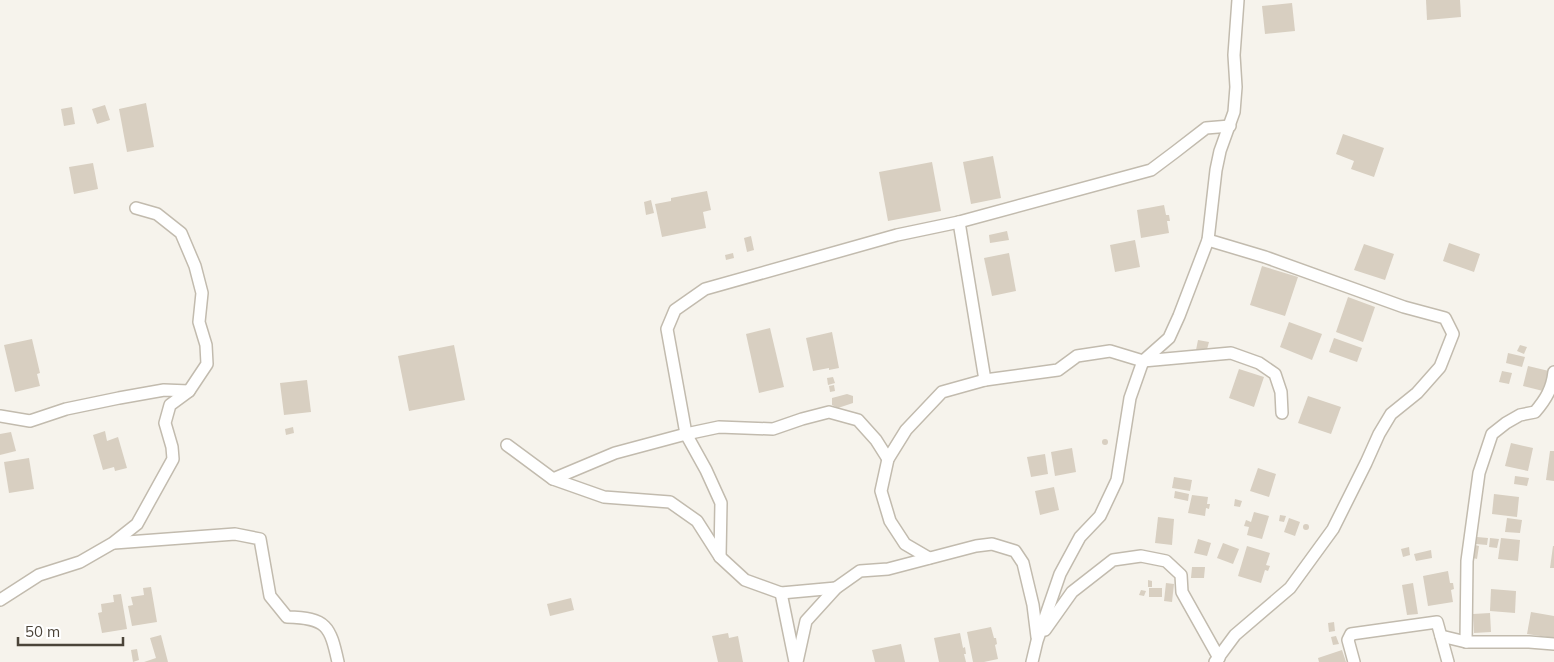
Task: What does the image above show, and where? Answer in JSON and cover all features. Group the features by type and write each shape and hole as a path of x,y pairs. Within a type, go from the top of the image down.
{"street":[{"path":"1032,662 1037,641 1060,574 1080,537 1100,516 1117,480 1130,398 1143,360 1168,338 1179,316 1208,240 1216,170 1234,112 1236,87 1234,54 1238,0"},
{"path":"720,556 721,503 706,470 686,434 667,329 675,310 705,289 897,235 959,222 1151,170 1206,128 1230,126"},
{"path":"0,600 39,575 80,562 113,543 137,524 173,459 172,447 164,423 170,405 189,391 207,364 206,345 199,322 202,293 195,266 181,233 157,214 136,208"},
{"path":"959,222 985,380"},
{"path":"1037,641 1072,592 1113,560 1141,556 1166,561 1181,575 1182,592 1217,660 1235,635 1290,588 1333,529 1379,434 1391,414 1417,392 1440,367 1452,334 1445,318 1404,307 1265,257 1208,240"},
{"path":"929,558 905,544 890,521 881,491 888,459 906,430 942,392 985,380 1058,370 1078,356 1110,351 1143,360 1231,353 1260,363 1275,374 1281,392 1282,413"},
{"path":"1466,642 1467,561 1479,473 1489,442 1492,434 1506,423 1520,415 1535,412 1546,399 1552,385 1554,372"},
{"path":"0,416 30,421 66,409 118,398 164,390 189,391"},
{"path":"553,479 615,453 686,434 719,427 773,429 802,418 829,412 858,420 876,440 888,459"},
{"path":"507,445 553,479 604,497 670,502 697,521 720,556 744,580 781,593 836,588"},
{"path":"113,543 235,534 260,539 270,596 288,617 304,618 322,623 332,634 338,662"},
{"path":"796,662 806,621 836,588 860,571 888,569 976,546 992,544 1014,551 1023,563 1028,581 1037,641"},
{"path":"781,593 796,662"},
{"path":"1354,662 1348,640 1351,634 1437,622 1448,662"},
{"path":"1441,636 1466,642 1554,644"}],"building":[{"path":"1426,0 1460,0 1461,17 1427,20"},
{"path":"1292,3 1295,31 1265,34 1262,6"},
{"path":"146,103 154,147 127,152 119,109"},
{"path":"105,105 110,120 97,124 92,109"},
{"path":"72,107 75,124 64,126 61,109"},
{"path":"1343,134 1384,148 1374,177 1351,169 1354,161 1336,154"},
{"path":"993,156 1001,198 971,204 963,162"},
{"path":"932,162 941,211 888,221 879,172"},
{"path":"93,163 98,189 74,194 69,167"},
{"path":"707,191 711,210 703,212 706,228 662,237 655,204 671,201 671,198"},
{"path":"651,200 654,213 646,215 644,202"},
{"path":"1164,205 1166,215 1169,215 1170,221 1167,221 1169,233 1141,238 1137,210"},
{"path":"1007,231 1009,240 990,243 989,235"},
{"path":"751,236 754,250 747,252 744,238"},
{"path":"1135,240 1140,267 1115,272 1110,245"},
{"path":"1449,243 1480,254 1474,272 1443,261"},
{"path":"1364,244 1394,254 1385,280 1354,270"},
{"path":"733,253 734,258 726,260 725,255"},
{"path":"1009,253 1016,291 992,296 984,258"},
{"path":"1262,266 1298,277 1285,316 1250,305"},
{"path":"1348,297 1375,307 1363,342 1336,332"},
{"path":"1289,322 1322,334 1312,360 1280,347"},
{"path":"770,328 784,387 759,393 746,334"},
{"path":"832,332 839,368 813,371 806,338"},
{"path":"1334,338 1362,348 1357,362 1329,352"},
{"path":"32,339 40,373 37,374 40,386 15,392 4,345"},
{"path":"1198,340 1209,342 1206,353 1196,350"},
{"path":"454,345 465,400 409,411 398,356"},
{"path":"1520,345 1527,347 1524,354 1517,351"},
{"path":"1508,353 1525,357 1522,367 1506,363"},
{"path":"1528,366 1549,371 1543,391 1523,386"},
{"path":"1239,369 1264,377 1254,407 1229,398"},
{"path":"1502,371 1512,373 1509,384 1499,382"},
{"path":"833,377 835,383 828,385 827,378"},
{"path":"307,380 311,412 284,415 280,383"},
{"path":"834,385 835,391 830,392 829,386"},
{"path":"847,394 853,396 853,403 838,408 832,405 832,398"},
{"path":"1308,396 1341,407 1331,434 1298,423"},
{"path":"293,427 294,433 286,435 285,429"},
{"path":"105,431 107,441 118,437 127,468 115,471 114,467 103,470 93,435"},
{"path":"11,432 16,451 0,455 0,434"},
{"path":"1105,439 1108,442 1105,445 1102,442"},
{"path":"1511,443 1533,448 1528,471 1505,466"},
{"path":"1072,448 1076,472 1055,476 1051,452"},
{"path":"1550,451 1554,451 1554,481 1546,480"},
{"path":"1045,454 1048,474 1031,477 1027,457"},
{"path":"29,458 34,489 9,493 4,462"},
{"path":"1258,468 1276,474 1269,497 1250,491"},
{"path":"1515,476 1529,478 1527,486 1514,484"},
{"path":"1174,477 1192,480 1190,491 1172,488"},
{"path":"1054,487 1059,510 1040,515 1035,491"},
{"path":"1175,491 1189,494 1188,501 1174,498"},
{"path":"1494,494 1519,497 1517,517 1492,514"},
{"path":"1192,495 1208,497 1207,504 1210,504 1209,509 1206,508 1205,516 1188,513"},
{"path":"1235,499 1242,501 1240,507 1234,506"},
{"path":"1254,512 1269,516 1262,539 1247,535 1249,527 1244,526 1246,520 1251,522"},
{"path":"1280,515 1286,516 1284,522 1279,521"},
{"path":"1158,517 1174,519 1172,545 1155,543"},
{"path":"1289,518 1300,522 1295,536 1284,532"},
{"path":"1507,518 1522,520 1520,533 1505,532"},
{"path":"1306,524 1309,527 1306,530 1303,527"},
{"path":"1477,537 1488,538 1487,545 1476,544"},
{"path":"1490,538 1499,539 1497,548 1489,547"},
{"path":"1501,538 1520,540 1518,561 1498,559"},
{"path":"1198,539 1211,543 1207,556 1194,553"},
{"path":"1223,543 1239,549 1233,564 1217,558"},
{"path":"1475,545 1479,546 1477,559 1473,558"},
{"path":"1247,546 1270,553 1266,565 1270,566 1268,571 1265,570 1261,583 1238,576"},
{"path":"1553,546 1554,568 1550,568"},
{"path":"1409,547 1410,555 1403,557 1401,549"},
{"path":"1431,550 1432,558 1416,561 1414,554"},
{"path":"1192,567 1205,567 1204,578 1191,578"},
{"path":"1448,571 1450,583 1453,583 1454,589 1451,590 1453,602 1428,606 1423,576"},
{"path":"1148,580 1152,581 1152,587 1148,587"},
{"path":"1166,583 1174,584 1172,602 1164,601"},
{"path":"1413,583 1418,614 1407,615 1402,585"},
{"path":"151,587 157,622 132,626 128,606 133,605 131,597 144,595 143,588"},
{"path":"1149,588 1162,588 1162,597 1149,597"},
{"path":"1491,589 1516,591 1515,613 1490,611"},
{"path":"1141,590 1146,591 1144,596 1139,595"},
{"path":"121,594 127,629 102,633 98,613 102,612 101,604 114,602 113,595"},
{"path":"571,598 574,610 550,616 547,604"},
{"path":"1531,612 1554,616 1554,638 1527,634"},
{"path":"1490,613 1491,632 1474,633 1473,614"},
{"path":"1334,622 1335,631 1329,632 1328,623"},
{"path":"991,627 994,638 996,638 997,644 995,645 998,659 973,662 967,632"},
{"path":"728,633 729,638 738,636 743,662 718,662 712,636"},
{"path":"960,633 963,648 965,647 966,662 939,662 934,638"},
{"path":"161,635 168,662 144,662 156,658 150,638"},
{"path":"1336,636 1339,644 1333,645 1331,637"},
{"path":"901,644 905,662 875,662 872,650"},
{"path":"137,649 139,660 133,662 131,650"},
{"path":"1342,650 1346,662 1319,662 1318,658"}]}
